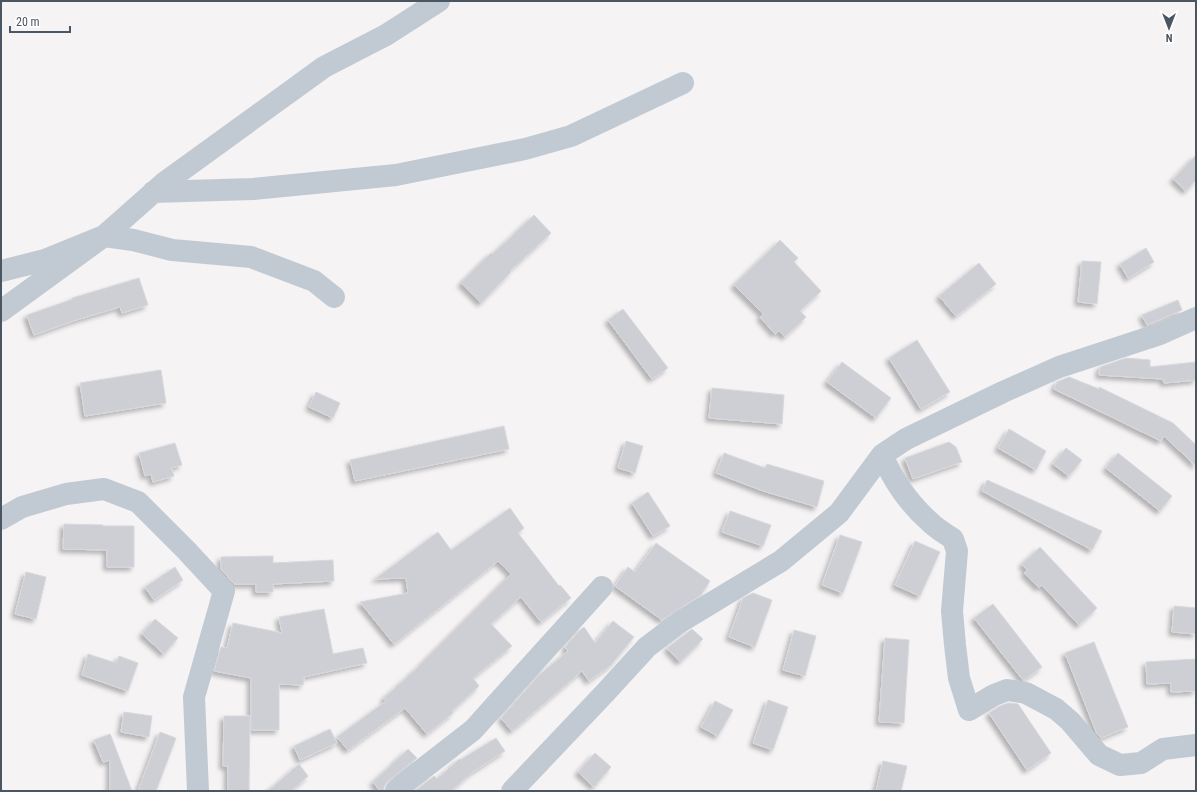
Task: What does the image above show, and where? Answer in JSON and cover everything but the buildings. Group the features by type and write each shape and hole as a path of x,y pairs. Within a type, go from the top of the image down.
{"street":[{"path":"1,311 104,236 164,183 324,67 386,35 438,1"},
{"path":"153,192 253,189 396,176 518,150 571,136 682,83"},
{"path":"1,271 45,260 104,236 133,240 172,250 251,257 314,281 334,297"},
{"path":"512,791 604,694 647,646 680,622 781,561 839,513 882,455 906,439 1052,370 1160,334 1196,318"},
{"path":"882,455 891,474 907,497 930,523 954,539 957,551 952,611 955,646 959,678 969,710 994,695 1007,690 1026,693 1056,708 1070,721 1099,755 1120,765 1141,763 1163,749 1196,745"},
{"path":"1,519 22,507 66,494 104,489 138,502 224,591 194,697 198,791"},
{"path":"396,791 474,730 602,588"},
{"path":"1173,748 1196,728"}]}
